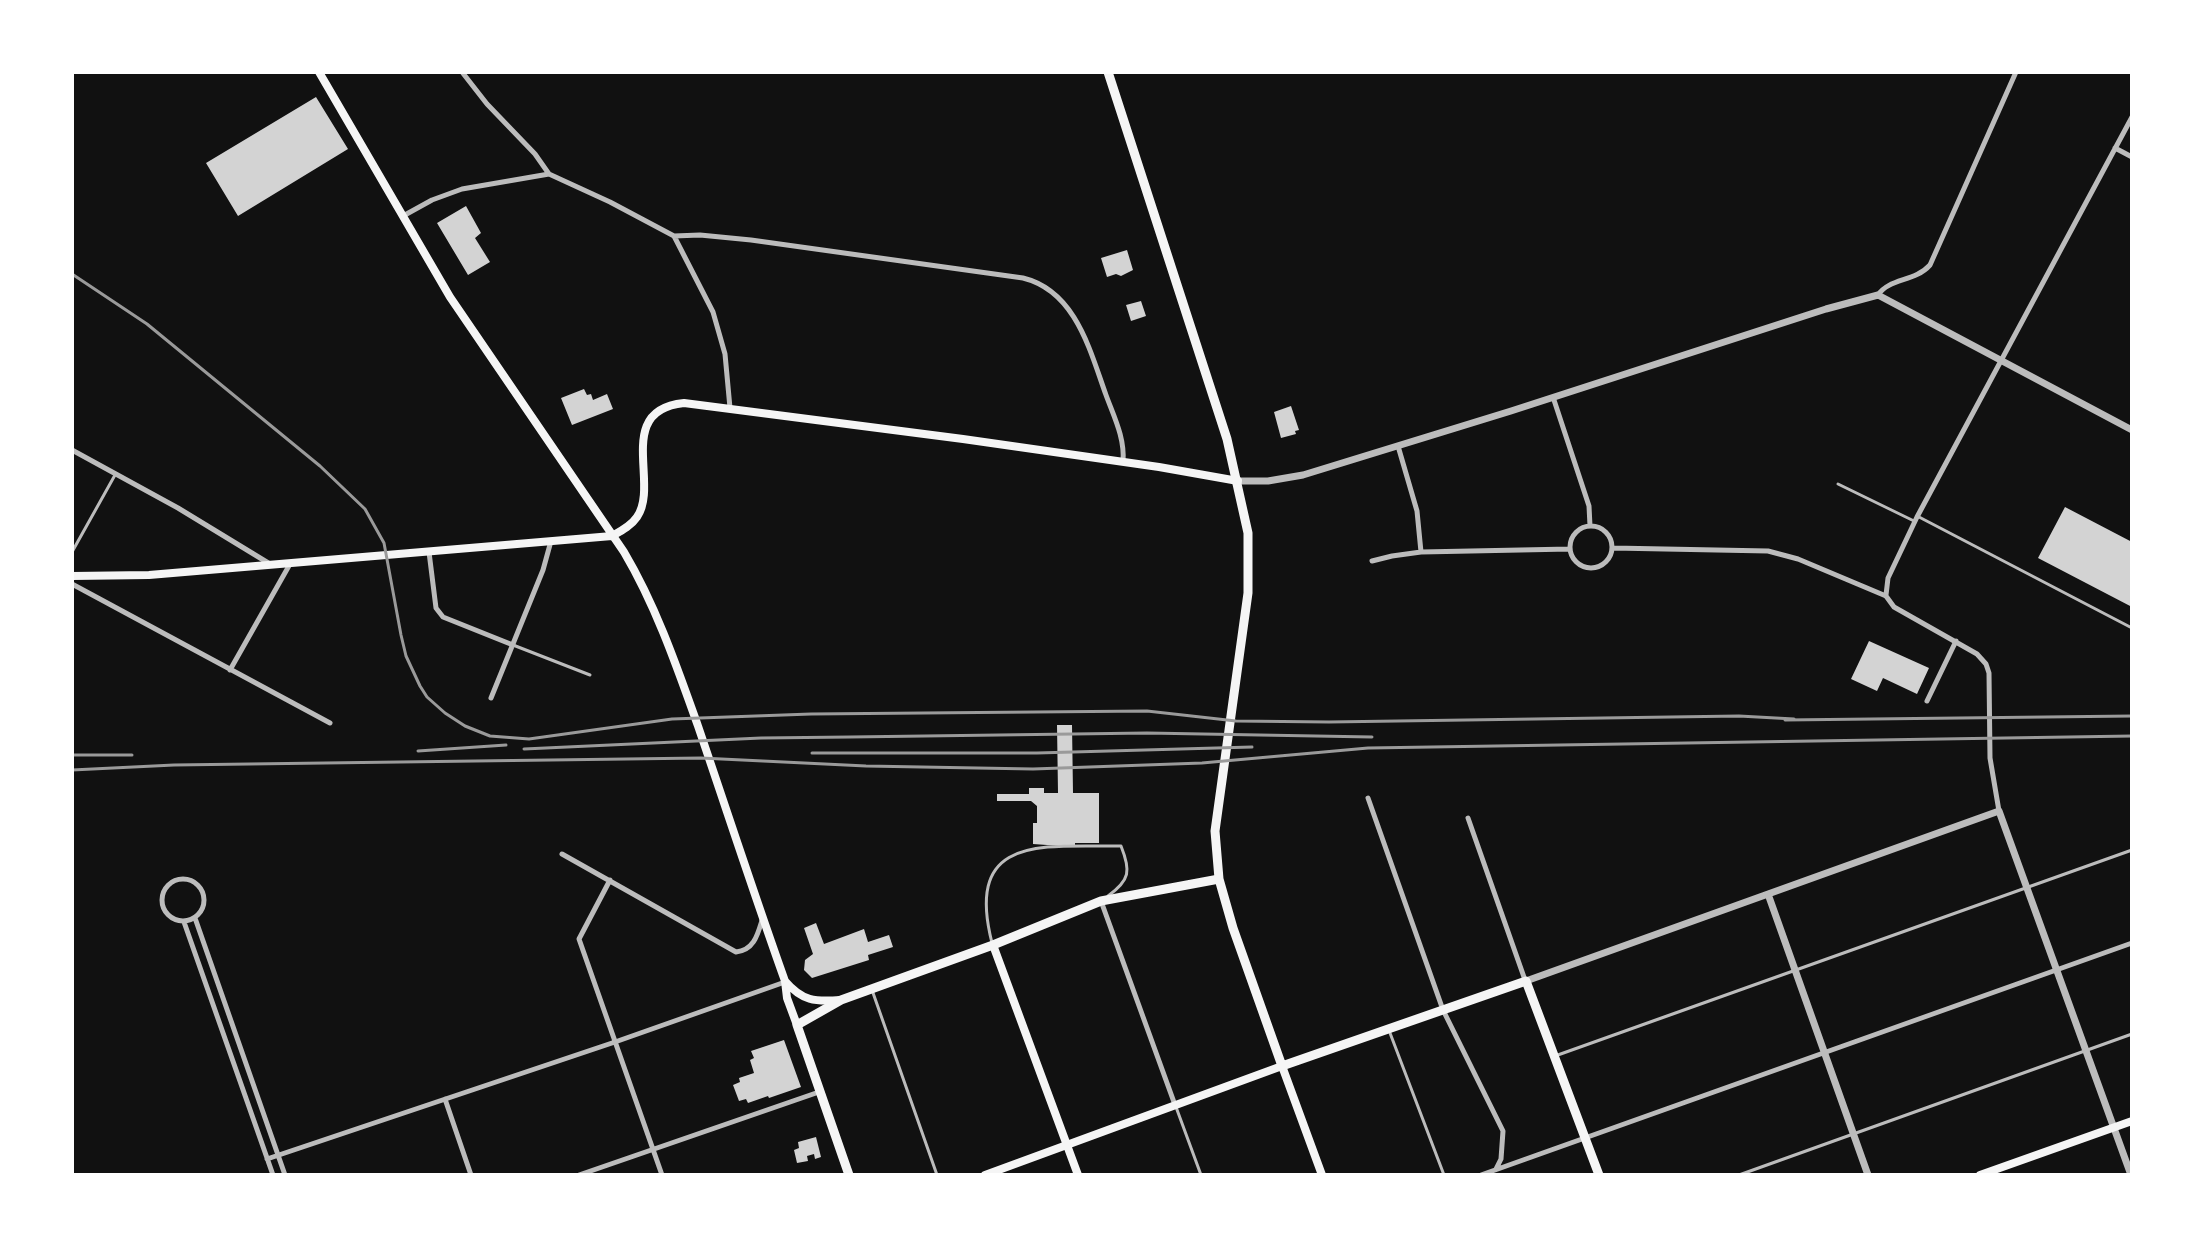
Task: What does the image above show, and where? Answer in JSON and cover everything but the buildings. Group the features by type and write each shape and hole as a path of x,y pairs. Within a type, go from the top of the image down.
{"highway":[{"path":"1108,72 1184,302 1238,481 1248,533 1248,593 1215,831 1219,879 1282,1066 1526,981 1599,1175"},
{"path":"849,1175 797,1025 841,1000 993,945 1101,901 1219,879"}],"main road":[{"path":"319,72 455,304 632,565 648,597 691,707 785,981 787,998 797,1025"},
{"path":"72,576 149,575 612,536 631,524 642,507 643,440 654,415 667,406 677,404 730,408 1123,462 1238,481"},
{"path":"993,945 1078,1175"},
{"path":"785,981 805,999 816,1002 841,1000"},
{"path":"985,1175 1282,1066 1322,1175"},
{"path":"1980,1175 2132,1121"}],"street":[{"path":"462,72 549,174 674,236 751,240 1023,278 1040,283 1065,306 1085,337 1122,439 1123,462"},
{"path":"1238,481 1286,479 1398,446 1878,295 1883,288 1917,277 1930,265 2016,72"},
{"path":"2131,1175 1999,811 1990,758 1988,668 1977,654 1894,607 1886,596 1885,588 1916,519 2132,117"},
{"path":"2115,148 2132,157"},
{"path":"403,216 432,200 462,189 549,174"},
{"path":"674,236 713,312 725,354 730,408"},
{"path":"1878,295 2132,430"},
{"path":"1553,397 1589,506 1590,526"},
{"path":"1398,446 1417,511 1421,552"},
{"path":"72,450 178,508 271,565"},
{"path":"1590,526 1600,527 1609,534 1613,548 1605,564 1592,568 1577,562 1570,549 1576,532 1590,526"},
{"path":"491,698 543,570 551,540"},
{"path":"1613,548 1768,551 1798,559 1886,596"},
{"path":"1372,561 1421,552 1570,549"},
{"path":"429,551 436,608 443,617 513,645"},
{"path":"230,670 291,563"},
{"path":"72,584 330,723"},
{"path":"1927,701 1956,641"},
{"path":"1368,798 1443,1010 1503,1131 1501,1159 1495,1170"},
{"path":"1468,818 1526,981 1999,811"},
{"path":"562,854 736,952 745,950 755,942 763,916"},
{"path":"187,879 203,890 203,908 195,918 184,922 170,917 162,902 164,891 175,880 187,879"},
{"path":"610,880 579,939 662,1175"},
{"path":"1768,894 1868,1175"},
{"path":"1101,901 1176,1106"},
{"path":"195,918 285,1175"},
{"path":"184,922 273,1175"},
{"path":"1481,1175 2132,943"},
{"path":"267,1159 615,1042 785,981"},
{"path":"579,1175 819,1092"},
{"path":"445,1099 471,1175"}],"lane":[{"path":"72,552 116,474"},
{"path":"1838,484 1916,519 2132,628"},
{"path":"513,645 590,675"},
{"path":"993,945 985,910 987,887 994,872 1016,853 1035,847 1121,846 1128,863 1127,877 1120,887 1101,901"},
{"path":"1555,1056 2132,850"},
{"path":"871,988 937,1175"},
{"path":"1389,1029 1444,1175"},
{"path":"1739,1175 2132,1034"},
{"path":"1176,1106 1201,1175"}],"railway":[{"path":"72,274 147,324 320,466 365,509 384,543 406,656 420,686 445,713 465,726 490,736 529,739 672,719 811,714 1147,711 1236,721 1329,722 1739,716 1794,719"},
{"path":"1785,720 2132,716"},
{"path":"524,749 761,738 1147,733 1372,737"},
{"path":"72,770 174,765 701,758 866,766 1033,769 1202,763 1368,748 2132,736"},
{"path":"418,751 506,745"},
{"path":"812,753 1037,753 1252,747"},
{"path":"72,755 132,755"}]}
